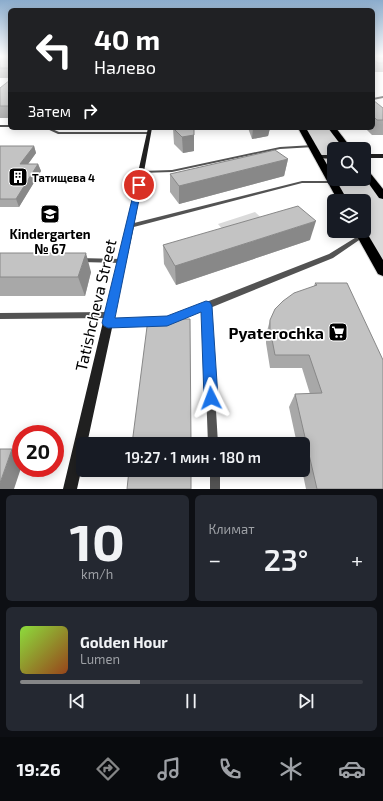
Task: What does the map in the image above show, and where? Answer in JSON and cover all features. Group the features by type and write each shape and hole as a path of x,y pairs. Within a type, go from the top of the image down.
{"highway":[{"path":"303,130 327,171"},
{"path":"334,130 343,142"},
{"path":"371,180 383,196"},
{"path":"365,238 383,271"}],"main road":[{"name":"Tatishcheva Street","path":"70,489 130,226 149,130"},
{"path":"371,156 383,156"},
{"path":"319,157 327,157"}],"lane":[{"path":"51,130 58,133 149,130"},
{"path":"141,172 172,171 280,148 313,146"},
{"path":"130,226 302,182 327,182"},
{"path":"0,316 167,321 331,256 355,238"},
{"path":"76,260 122,261"},
{"path":"206,306 213,437"},
{"path":"215,477 216,489"}],"shaded area":[{"path":"303,130 333,130 342,142 327,142 327,173"},
{"path":"371,180 383,196 383,270 367,238 371,238 371,194 339,194 335,186 371,186"},
{"path":"255,212 267,223 228,236 218,224"}],"building":[{"path":"8,82 8,106 0,106 0,88"},
{"path":"375,102 383,108 383,120 377,120 375,118"},
{"path":"175,130 194,130 194,135 182,137"},
{"path":"0,146 34,146 20,164 38,164 16,199 0,199"},
{"path":"275,150 288,159 179,186 170,174"},
{"path":"298,206 316,221 175,266 163,245"},
{"path":"0,253 86,253 78,277 0,277"},
{"path":"315,283 347,283 383,360 383,489 317,489 310,459 310,437 305,437 295,394 322,393 309,355 275,355 270,329 270,320 275,309 283,301 294,293 317,285"},
{"path":"148,319 190,319 191,437 133,437"},
{"path":"0,449 12,449 0,483"},
{"path":"128,477 191,477 191,489 127,489"}],"place":[{"name":"Татищева 4","path":"18,177"},
{"name":"Kindergarten № 67","path":"50,214"},
{"name":"Pyaterochka","path":"338,332"}],"route":[{"path":"139,185 108,323 167,321 206,306 211,398"}]}
